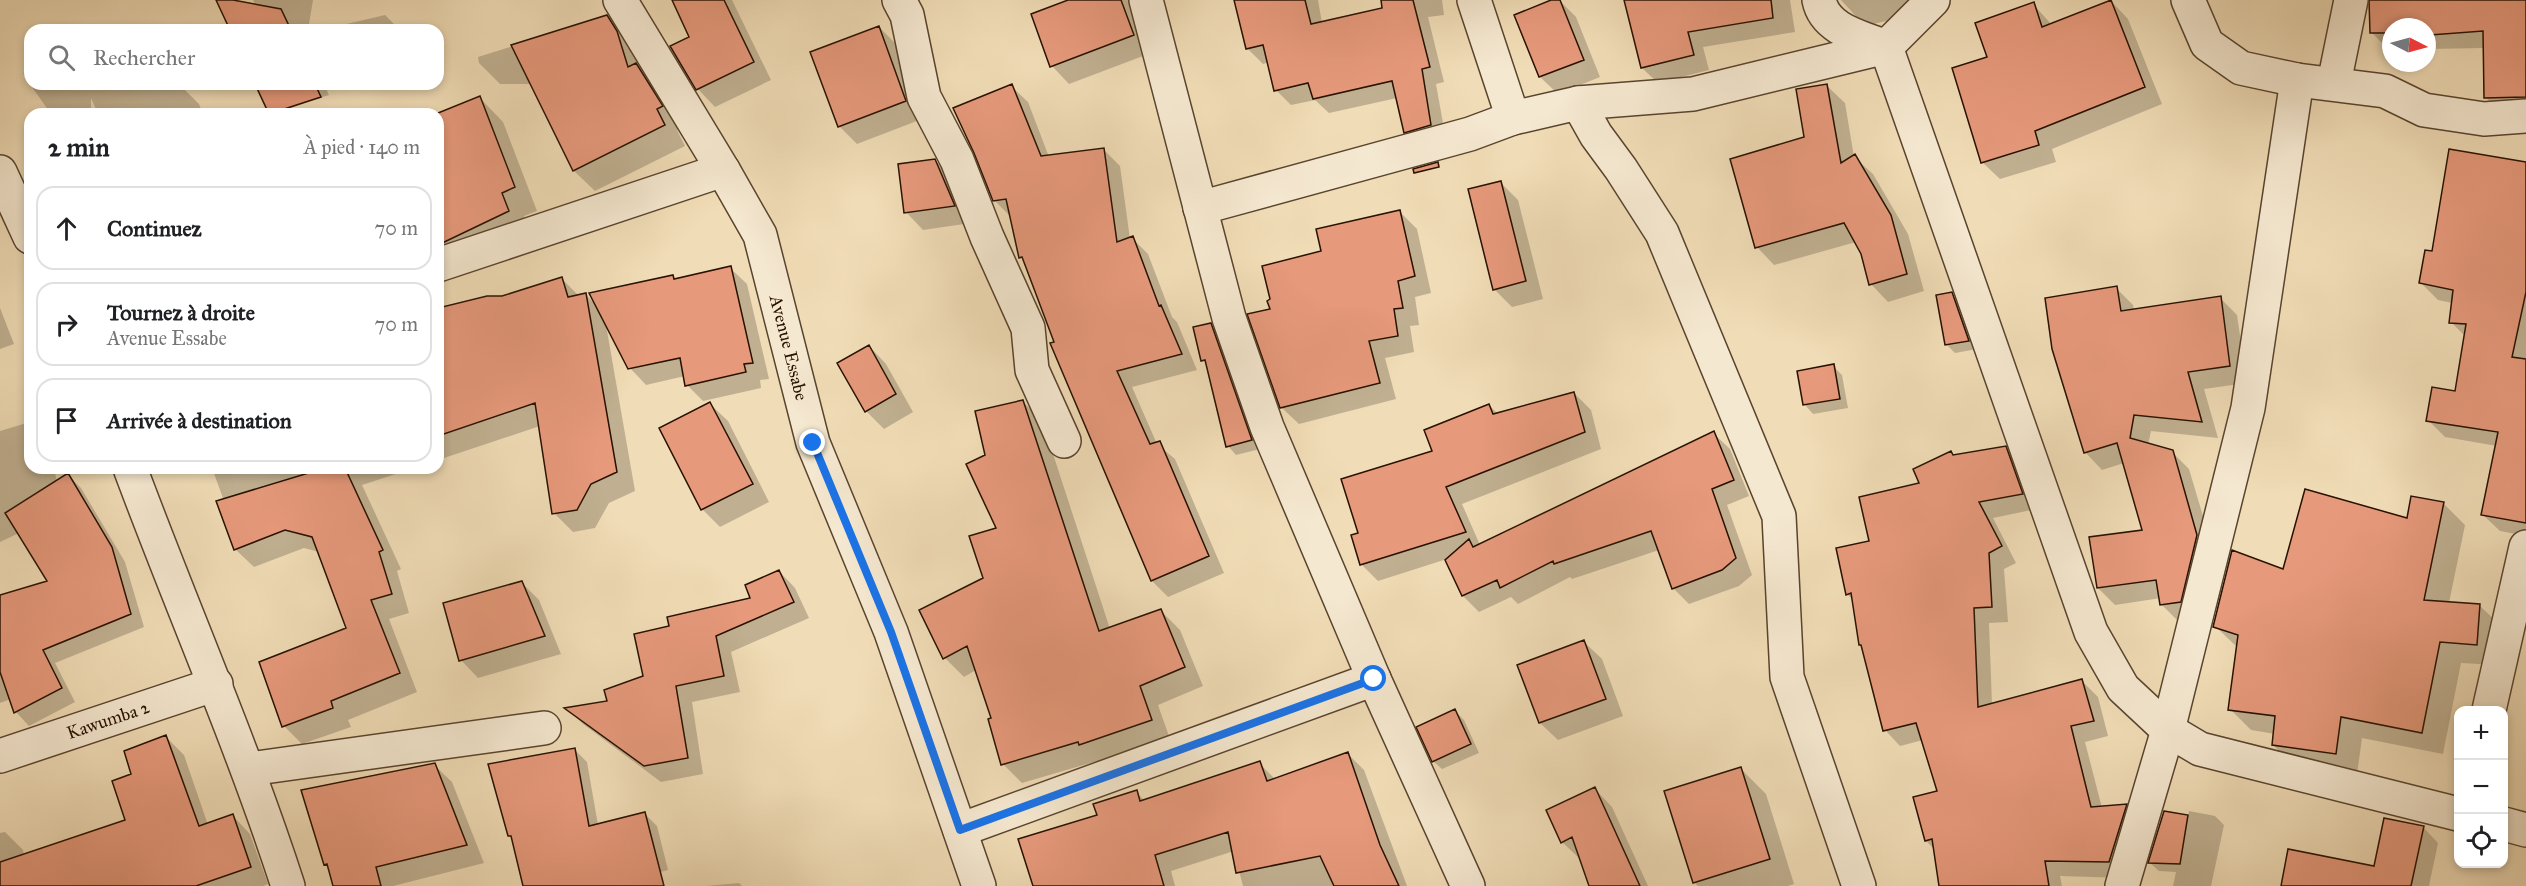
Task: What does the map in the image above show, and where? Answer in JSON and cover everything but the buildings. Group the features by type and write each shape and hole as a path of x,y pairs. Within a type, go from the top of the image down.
{"street":[{"name":"Avenue Essabe","path":"620,0 760,235 813,443 891,632 979,886"},
{"path":"899,0 908,15 924,97 957,160 987,237 1028,328 1032,370 1064,441"},
{"path":"1146,0 1229,318 1267,427 1374,679 1468,886"},
{"path":"1474,0 1513,118"},
{"path":"1819,0 1836,27 1886,46 2091,632 2123,688 2168,730 2200,749 2454,813"},
{"path":"1200,208 1470,134 1513,118 1578,103 1693,94 1886,46 1932,0"},
{"path":"2188,0 2207,44 2241,68 2297,80 2385,91 2424,110 2484,119 2526,116"},
{"path":"2334,83 2351,0"},
{"path":"2122,886 2168,730 2248,408 2297,80"},
{"path":"1578,103 1596,135 1662,233 1779,516 1787,677 1859,886"},
{"path":"444,263 723,170"},
{"path":"0,172 24,224"},
{"path":"132,474 164,561 249,769 288,886"},
{"path":"2491,706 2526,547"},
{"path":"960,830 1374,679"},
{"name":"Kawumba 2","path":"0,756 216,684"},
{"path":"249,769 544,728"},
{"path":"2508,825 2526,830"}],"route":[{"path":"813,443 891,632 960,830 1374,679"}]}
